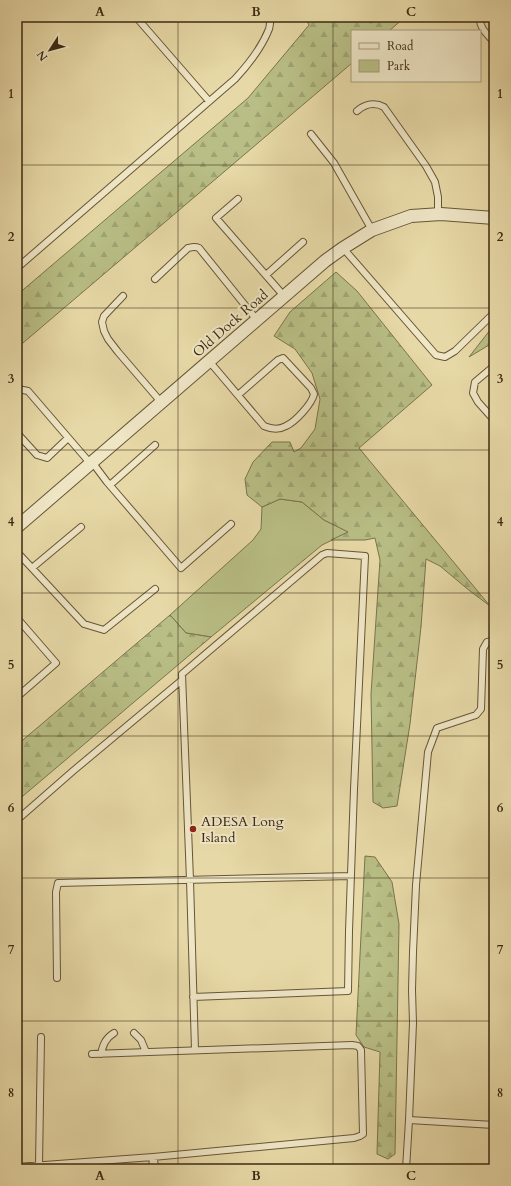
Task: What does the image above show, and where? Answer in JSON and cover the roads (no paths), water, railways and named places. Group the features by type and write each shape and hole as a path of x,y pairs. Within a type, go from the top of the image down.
{"street":[{"name":"Old Dock Road","path":"17,527 208,361 325,261 343,248 372,230 411,216 438,214 494,218"}],"lane":[{"path":"136,17 209,101"},
{"path":"17,268 235,79 249,64 260,47 269,29 271,17"},
{"path":"480,17 482,27 494,42"},
{"path":"357,111 362,107 372,104 384,107 426,166 434,182 438,198 438,214"},
{"path":"311,134 334,163 372,230"},
{"path":"238,199 216,218 284,296"},
{"path":"266,276 304,242"},
{"path":"155,279 188,248 199,248 257,320"},
{"path":"343,248 436,355 445,357 455,351 494,313"},
{"path":"123,296 104,316 102,322 104,331 118,352 161,402"},
{"path":"208,361 238,396 264,426 270,428 286,426 292,422 311,403 314,394 285,359 281,358 238,396"},
{"path":"494,366 474,382 473,393 478,402 494,420"},
{"path":"17,390 28,391 181,568 232,524"},
{"path":"17,433 37,455 47,458 68,438"},
{"path":"110,486 155,445"},
{"path":"32,568 81,527"},
{"path":"17,552 84,624 104,630 155,589"},
{"path":"193,998 348,991 358,692 365,556 326,553 322,555 182,674 190,880 193,998 195,1050"},
{"path":"17,618 56,663 17,697"},
{"path":"406,1169 413,1023 413,952 416,885 428,752 437,728 476,715 481,709 483,649 487,642 494,641"},
{"path":"17,820 182,680"},
{"path":"57,978 56,892 58,883 351,876"},
{"path":"101,1054 104,1043 114,1033"},
{"path":"134,1034 141,1040 146,1052"},
{"path":"39,1165 41,1037"},
{"path":"17,1167 153,1157 354,1138 363,1134 361,1050 358,1046 92,1054"},
{"path":"409,1120 494,1125"},
{"path":"152,1169 153,1157"},
{"path":"153,1157 156,1169"}],"place":[{"name":"ADESA Long Island","path":"193,829"}]}
